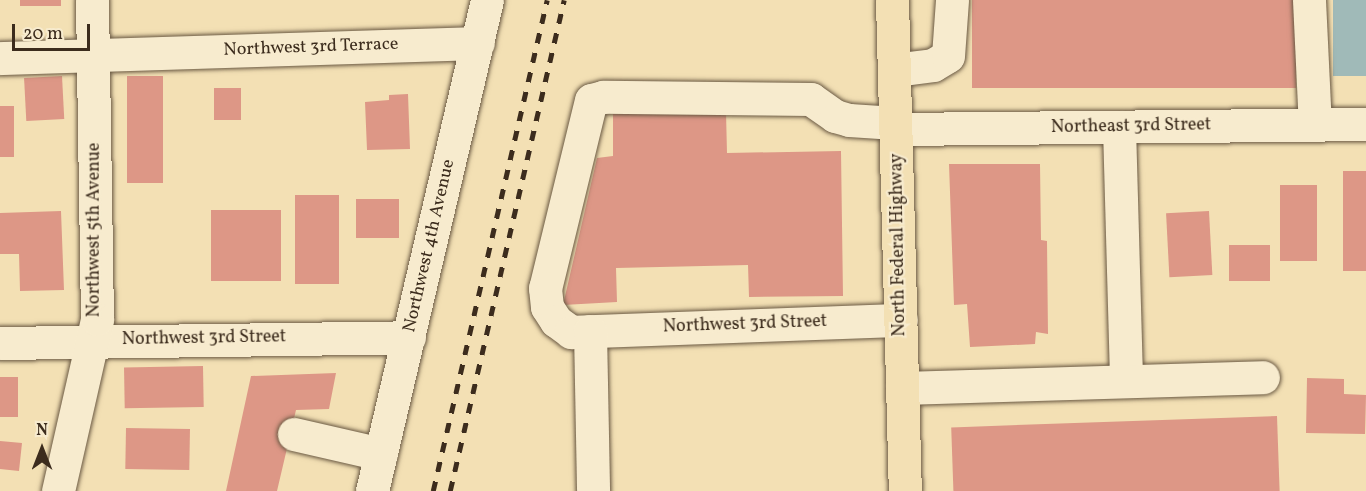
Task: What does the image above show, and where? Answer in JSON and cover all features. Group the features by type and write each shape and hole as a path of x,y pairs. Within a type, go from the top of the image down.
{"main road":[{"name":"North Federal Highway","path":"892,0 905,491"}],"street":[{"name":"Northwest 5th Avenue","path":"58,491 97,319 92,0"},
{"name":"Northwest 4th Avenue","path":"372,491 487,0"},
{"path":"894,70 933,65 948,56 952,0"},
{"path":"1309,0 1315,125"},
{"name":"Northwest 3rd Terrace","path":"0,58 478,43"},
{"name":"Northeast 3rd Street","path":"590,331 571,332 556,321 547,307 545,288 591,100 603,97 811,99 836,116 849,120 896,126 1119,127 1366,124"},
{"path":"1119,127 1126,381"},
{"name":"Northwest 3rd Street","path":"590,331 901,320"},
{"path":"590,331 593,491"},
{"name":"Northwest 3rd Street","path":"0,343 409,337"},
{"path":"902,388 1263,377"},
{"path":"294,434 381,454"}],"water":[{"path":"1333,0 1366,0 1366,76 1333,76"}],"building":[{"path":"20,0 61,0 61,6 20,6"},
{"path":"972,0 1296,0 1296,88 972,88"},
{"path":"62,76 64,119 26,121 24,78"},
{"path":"127,76 163,76 163,183 127,183"},
{"path":"214,88 241,88 241,120 214,120"},
{"path":"408,94 410,149 367,150 365,102 389,100 389,95"},
{"path":"0,106 14,106 14,157 0,157"},
{"path":"726,112 727,153 841,151 843,296 749,297 748,265 616,268 617,302 563,305 597,158 613,156 613,114"},
{"path":"949,164 1040,164 1041,240 1047,241 1048,334 1036,332 1035,344 970,347 967,304 954,305"},
{"path":"1343,171 1366,171 1366,271 1343,271"},
{"path":"1280,185 1317,185 1317,261 1280,261"},
{"path":"295,195 339,195 339,284 295,284"},
{"path":"356,199 399,199 399,238 356,238"},
{"path":"211,210 281,210 281,281 211,281"},
{"path":"61,211 64,290 20,291 19,254 0,254 0,213"},
{"path":"1209,211 1212,275 1169,277 1166,213"},
{"path":"1229,245 1270,245 1270,281 1229,281"},
{"path":"203,366 204,407 125,408 124,367"},
{"path":"336,373 329,409 296,410 277,491 226,491 251,376"},
{"path":"0,377 18,377 18,417 0,417"},
{"path":"1307,378 1344,379 1344,394 1366,395 1365,434 1306,433"},
{"path":"1277,416 1280,491 953,491 951,427"},
{"path":"126,428 190,429 189,470 125,469"},
{"path":"0,441 22,443 19,471 0,469"}],"railway":[{"path":"433,491 547,0"},
{"path":"450,491 564,0"}]}
